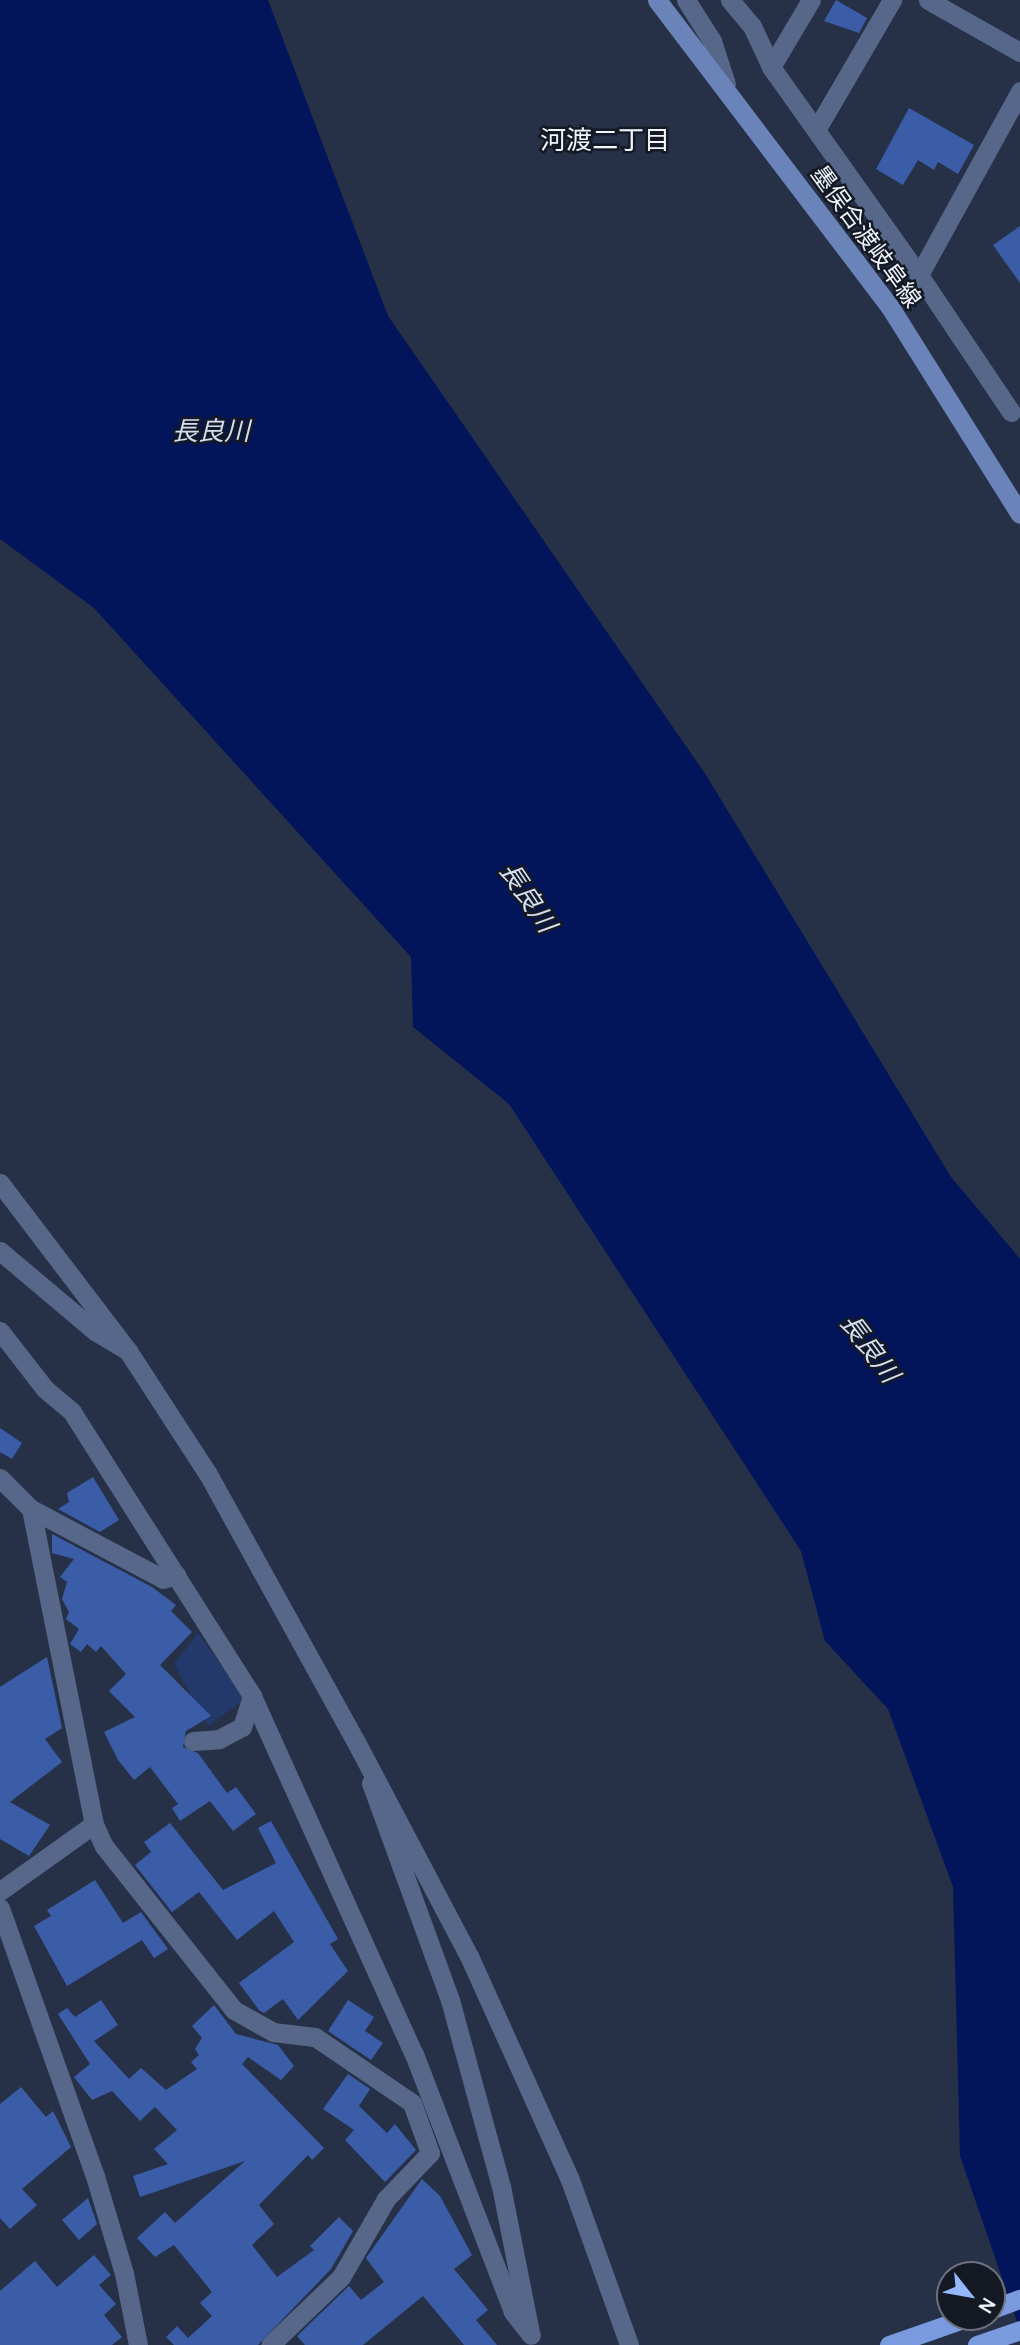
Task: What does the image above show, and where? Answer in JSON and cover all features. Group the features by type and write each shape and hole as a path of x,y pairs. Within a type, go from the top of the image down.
{"main road":[{"name":"墨俣合渡岐阜線","path":"657,0 726,84 890,307 1020,514"},
{"path":"889,2345 936,2329"},
{"path":"977,2345 1020,2330"}],"street":[{"path":"686,0 712,41 726,84"},
{"path":"730,0 752,26 771,67 1017,414"},
{"path":"771,67 811,0"},
{"path":"816,130 892,0"},
{"path":"928,0 1020,52"},
{"path":"919,275 1020,91"},
{"path":"0,1183 128,1352 208,1474 355,1740 469,1955 564,2165 629,2345"},
{"path":"0,1251 94,1331 128,1352"},
{"path":"0,1331 45,1389 72,1412 253,1696 414,2054 513,2312 532,2340"},
{"path":"0,1478 32,1510 163,1579 176,1576"},
{"path":"32,1510 94,1824 104,1846 234,2010 273,2032 314,2037 412,2103 430,2153 386,2199 341,2277 270,2345"},
{"path":"193,1741 219,1739 242,1727 253,1696"},
{"path":"355,1740 450,2000 501,2186 532,2340"},
{"path":"0,1891 94,1824"},
{"path":"0,1908 99,2188 124,2273 138,2345"}],"shaded area":[{"path":"198,1633 245,1699 208,1726 174,1664"}],"water":[{"name":"長良川","path":"0,0 268,0 388,316 706,775 951,1177 1020,1259 1020,2330 1006,2289 1006,2261 996,2261 960,2156 953,1887 888,1709 825,1641 801,1551 509,1104 413,1027 411,957 94,608 0,539"}],"building":[{"path":"836,0 867,18 859,33 824,21"},
{"path":"909,108 974,145 958,174 938,162 934,170 918,160 903,185 876,169"},
{"path":"1020,226 1020,283 993,245"},
{"path":"0,1428 22,1443 12,1459 0,1452"},
{"path":"93,1477 119,1520 100,1532 58,1509 69,1502 67,1493"},
{"path":"52,1534 152,1587 176,1605 171,1611 192,1632 160,1665 211,1716 186,1731 183,1747 198,1753 227,1793 236,1787 256,1814 233,1831 210,1801 180,1821 172,1808 178,1804 150,1767 134,1780 118,1760 104,1732 135,1717 109,1691 126,1674 101,1646 96,1652 87,1644 81,1652 70,1644 79,1629 66,1619 69,1612 62,1599 67,1582 60,1577 74,1559 52,1553"},
{"path":"47,1657 62,1728 45,1739 62,1762 10,1802 50,1825 29,1856 0,1839 0,1687"},
{"path":"271,1821 338,1939 330,1944 348,1971 298,2020 283,1999 264,2013 259,2010 239,1983 294,1942 274,1911 237,1940 199,1892 172,1912 135,1865 151,1852 144,1842 170,1823 223,1890 276,1863 258,1828"},
{"path":"95,1880 123,1923 141,1912 168,1949 154,1958 142,1940 67,1986 34,1926 51,1916 47,1910"},
{"path":"101,2000 118,2025 94,2041 129,2079 141,2068 166,2090 197,2069 191,2062 199,2055 195,2049 202,2038 192,2026 214,2005 236,2034 278,2045 294,2066 281,2080 248,2057 242,2064 324,2148 312,2160 308,2155 259,2205 274,2224 252,2245 277,2277 314,2250 310,2246 339,2217 353,2231 331,2269 258,2345 174,2345 166,2337 177,2326 188,2338 212,2316 200,2303 212,2292 174,2245 155,2257 137,2238 165,2212 175,2223 245,2161 140,2197 133,2176 168,2164 154,2149 177,2130 155,2107 140,2121 112,2091 92,2100 74,2077 90,2064 58,2014 67,2008 75,2017"},
{"path":"348,2000 374,2017 365,2031 383,2043 371,2060 328,2031"},
{"path":"348,2074 370,2089 359,2106 387,2133 395,2124 416,2150 385,2182 345,2140 354,2130 323,2109"},
{"path":"21,2087 46,2117 53,2111 71,2147 22,2189 37,2205 10,2229 0,2218 0,2104"},
{"path":"422,2179 440,2196 472,2255 454,2269 488,2310 476,2320 497,2345 464,2345 423,2296 363,2345 305,2345 297,2336 349,2286 361,2300 384,2282 366,2258"},
{"path":"88,2198 97,2224 79,2240 62,2220"},
{"path":"94,2255 111,2275 99,2285 116,2304 104,2315 122,2337 112,2345 0,2345 0,2291 35,2261 57,2287"}],"district":[{"name":"河渡二丁目","path":"605,140"}]}
